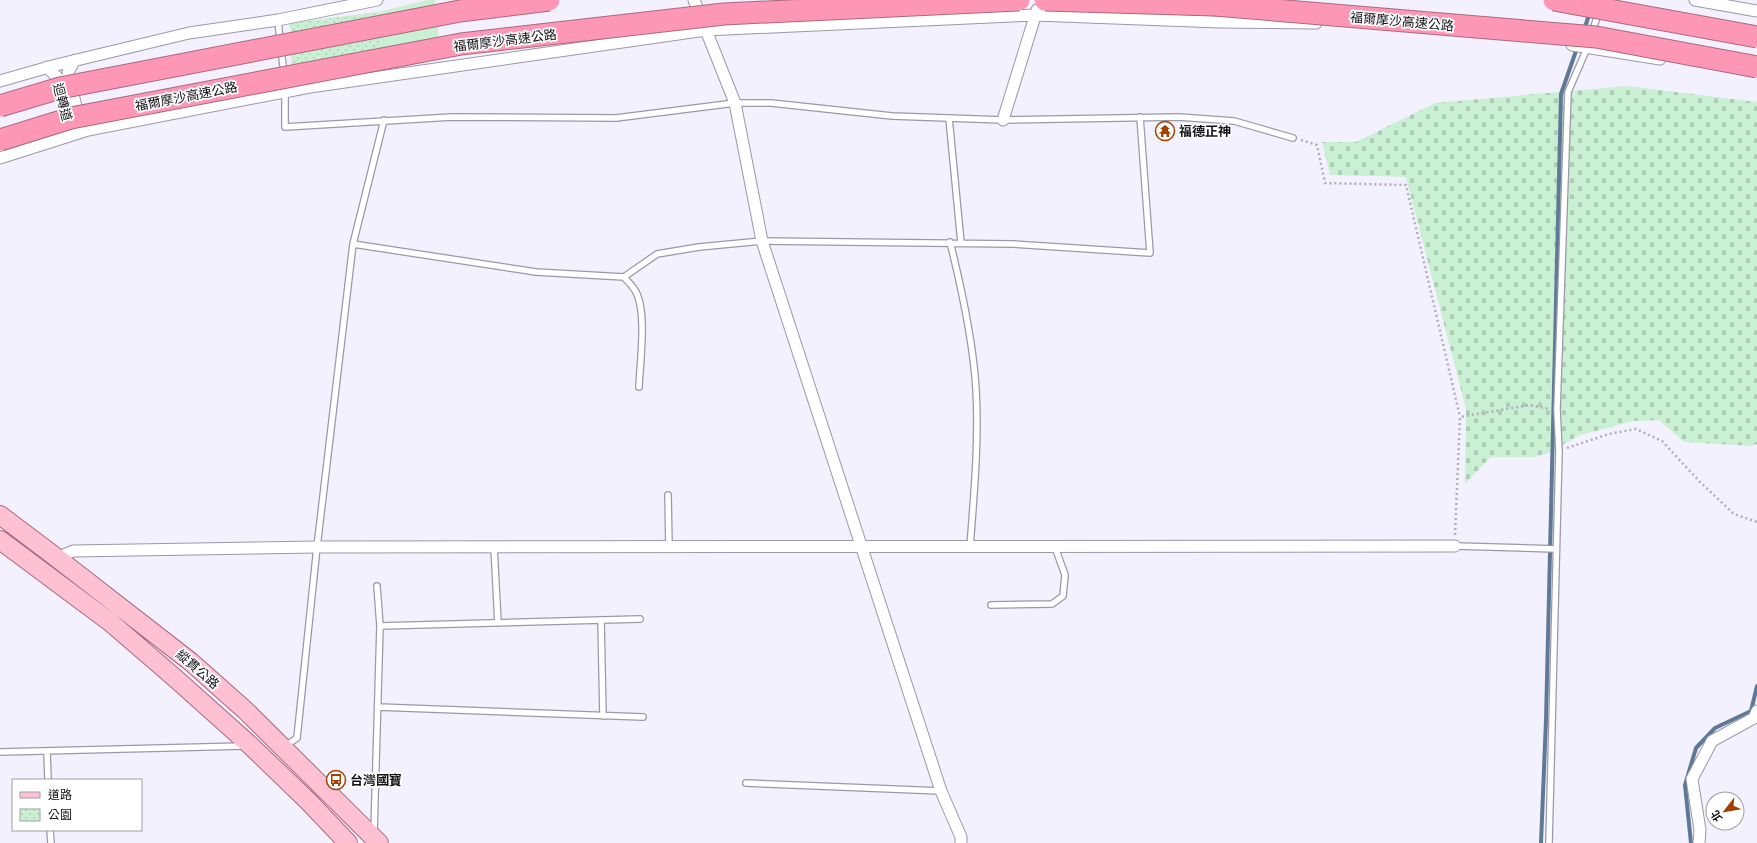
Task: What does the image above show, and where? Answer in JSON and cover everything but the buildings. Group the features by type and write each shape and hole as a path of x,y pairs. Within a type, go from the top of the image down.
{"highway":[{"path":"0,106 60,88 452,12 549,0"},
{"name":"福爾摩沙高速公路","path":"0,140 71,118 461,44 724,14 1019,0"},
{"path":"1554,0 1757,37"},
{"name":"福爾摩沙高速公路","path":"1040,8 1216,6 1596,37 1757,67"}],"main road":[{"name":"縱貫公路","path":"0,515 191,662 246,711 278,748 375,841"},
{"name":"縱貫公路","path":"0,540 110,622 255,746 348,843"}],"street":[{"path":"0,81 75,60 189,33 278,20 377,0"},
{"path":"694,0 735,103 762,240 941,791 961,837 961,843"},
{"path":"1003,120 1040,8 1040,0"},
{"path":"1695,0 1757,11"},
{"path":"0,158 88,130 286,92 706,30 1040,8 1219,22 1339,23 1562,44 1757,76"},
{"name":"迴轉道","path":"75,60 68,72 80,123 88,130"},
{"name":"迴轉道","path":"48,68 58,78 70,127 63,138"},
{"path":"57,558 73,551 317,547 1455,546"},
{"path":"1699,843 1700,830 1692,779 1712,741 1754,718 1757,710"}],"lane":[{"path":"1549,843 1559,450 1557,410 1568,92 1587,47 1603,0"},
{"path":"278,20 286,92 284,127 452,117 616,118 735,103 771,103 892,116 1003,120 1179,117 1234,121 1293,138"},
{"path":"353,244 536,272 624,277 657,254 699,247 762,240 1013,244 1150,253 1140,117"},
{"path":"949,118 961,243"},
{"path":"278,748 298,738 317,547 353,244 384,120"},
{"path":"950,242 963,294 976,388 977,444 970,547"},
{"path":"624,277 636,292 642,326 638,387"},
{"path":"668,495 669,547"},
{"path":"1455,546 1556,549"},
{"path":"494,547 498,623"},
{"path":"991,605 1052,604 1063,596 1065,575 1055,547"},
{"path":"375,841 380,626 377,586"},
{"path":"380,626 640,619"},
{"path":"601,620 603,716"},
{"path":"378,708 643,717"},
{"path":"0,752 255,746"},
{"path":"47,751 48,779"},
{"path":"746,783 941,791"},
{"path":"50,831 51,843"}],"path":[{"path":"1293,138 1317,145 1325,183 1406,185 1460,417 1455,546"},
{"path":"1460,417 1529,405 1547,408"},
{"path":"1559,450 1609,434 1636,429 1662,441 1700,482 1734,514 1757,522"}],"green space":[{"path":"427,0 435,0 441,59 384,68 378,12"},
{"path":"378,12 384,68 292,85 290,23"},
{"path":"1627,86 1757,102 1757,444 1751,446 1684,442 1659,420 1634,421 1580,435 1546,454 1534,457 1491,457 1465,484 1466,409 1406,177 1330,175 1322,142 1356,142 1435,103"}],"waterway":[{"path":"1584,30 1590,12"},
{"path":"1541,843 1546,720 1561,94 1577,48"},
{"path":"1691,843 1685,785 1696,748 1715,728 1751,711 1757,686"}],"place":[{"name":"福德正神","path":"1165,131"},
{"name":"台灣國寶","path":"336,780"}]}
